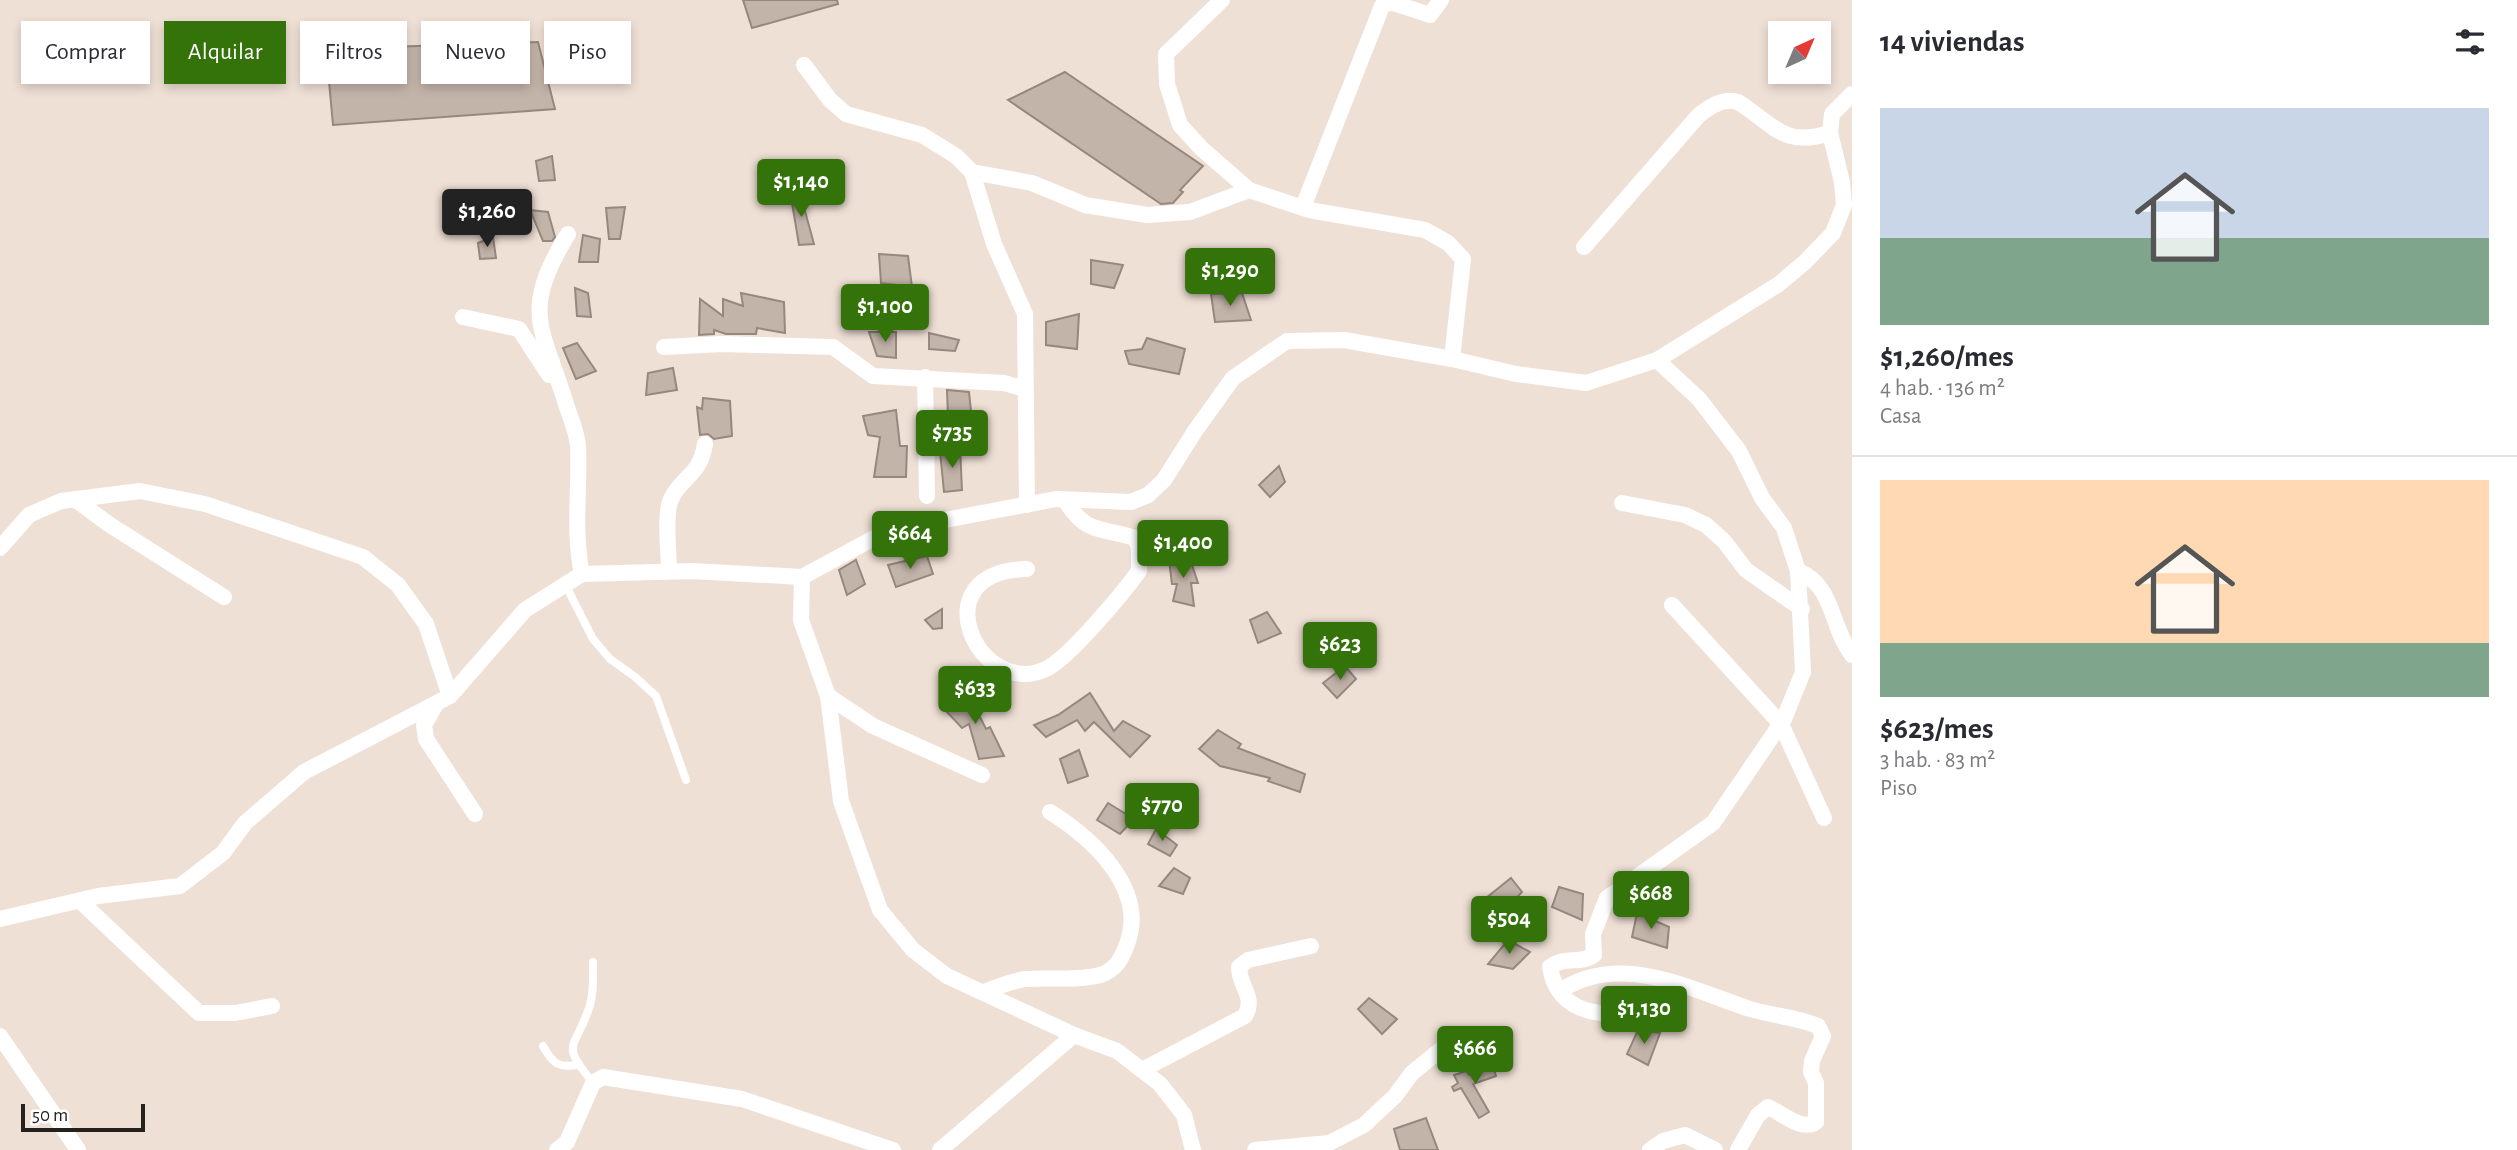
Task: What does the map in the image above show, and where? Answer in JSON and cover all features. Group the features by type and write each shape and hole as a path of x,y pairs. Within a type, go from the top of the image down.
{"street":[{"path":"1222,0 1166,54 1167,84 1180,125 1201,148 1249,190 1303,207 1425,230 1448,243 1464,259 1452,359"},
{"path":"1303,207 1382,6 1390,2 1430,15 1441,0"},
{"path":"804,65 830,100 846,114 922,135 956,156 972,172 994,244 1025,314 1027,505"},
{"path":"475,814 426,739 424,726 444,699 526,610 582,573 669,571 802,578 887,531 1065,500 1132,502 1148,495 1164,481 1195,431 1233,379 1287,341 1344,340 1452,359 1516,374 1586,383 1657,360 1779,284 1833,233 1844,205 1842,181 1830,133 1832,114 1852,94"},
{"path":"1584,247 1699,115 1712,105 1731,99 1738,102 1783,136 1811,139 1830,133"},
{"path":"972,172 1032,183 1086,205 1147,215 1190,212 1249,190"},
{"path":"568,234 550,263 538,299 539,326 578,443 576,548 582,573"},
{"path":"463,317 519,329 565,401"},
{"path":"664,347 722,344 833,347 873,376 1004,383 1025,389"},
{"path":"1617,1014 1594,1014 1570,1004 1552,981 1550,967 1561,959 1588,959 1594,954 1593,934 1607,898 1713,823 1781,724 1803,672 1802,609 1798,571 1784,528 1762,498 1739,452 1699,399 1657,360"},
{"path":"925,377 927,496"},
{"path":"669,571 669,505 683,483 693,475 705,444"},
{"path":"0,548 29,515 61,500 140,491 205,504 363,557 398,585 426,624 444,699"},
{"path":"76,500 110,525 224,597"},
{"path":"1027,569 998,572 979,582 973,590 969,608 972,639 990,663 1022,676 1047,668 1071,648 1139,571 1139,548 1135,538 1089,528 1074,516 1065,500"},
{"path":"1622,503 1685,515 1706,525 1724,541 1746,570 1802,609"},
{"path":"1798,571 1813,577 1827,596 1839,638 1852,654"},
{"path":"802,578 801,620 828,696 841,802 880,911 913,950 947,976 1074,1035 1117,1051 1142,1070 1160,1084 1184,1115 1193,1150"},
{"path":"1672,605 1781,724 1824,818"},
{"path":"828,696 873,726 982,775"},
{"path":"0,919 80,901 180,886 223,853 244,823 304,772 444,699"},
{"path":"984,992 1022,980 1100,975 1122,959 1133,922 1131,900 1088,838 1050,812"},
{"path":"80,901 199,1013 235,1013 272,1006"},
{"path":"1142,1070 1245,1016 1250,1006 1249,995 1239,967 1248,960 1311,946"},
{"path":"1560,991 1581,977 1608,973 1646,976 1685,985 1752,1009 1818,1026 1823,1036 1812,1061 1811,1072 1816,1083 1816,1122 1808,1126 1799,1124 1768,1107 1758,1115 1738,1150"},
{"path":"940,1150 1074,1035"},
{"path":"0,1036 78,1150"},
{"path":"1255,1150 1329,1143 1364,1125 1395,1096 1412,1073 1455,1038"},
{"path":"557,1150 567,1142 593,1083 603,1077 742,1099 893,1150"},
{"path":"1650,1150 1663,1141 1685,1135 1715,1150"}],"lane":[{"path":"565,584 593,639 610,659 656,696 686,780"},
{"path":"593,962 593,995 588,1012 573,1040 573,1058 593,1083"},
{"path":"543,1046 552,1063 563,1067 579,1065"}],"building":[{"path":"743,0 837,0 838,4 752,28"},
{"path":"530,42 538,42 544,66 544,84 549,84 555,109 333,125 329,84 407,84 407,46 421,46 421,84 530,84"},
{"path":"1065,72 1203,166 1180,190 1183,192 1173,203 1161,204 1008,100"},
{"path":"552,156 555,180 539,181 536,161"},
{"path":"799,189 814,244 799,245 790,191"},
{"path":"625,207 620,239 609,239 606,208"},
{"path":"530,210 548,212 555,237 552,241 543,241"},
{"path":"583,235 600,239 598,262 579,262"},
{"path":"493,237 496,258 480,259 478,243"},
{"path":"879,254 908,256 912,287 881,283"},
{"path":"1091,260 1123,265 1114,288 1091,284"},
{"path":"575,288 588,293 591,317 577,316"},
{"path":"741,293 784,302 785,333 757,328 756,334 726,334 714,330 714,334 699,335 700,299 723,316 723,299 743,306"},
{"path":"1242,293 1251,320 1215,322 1211,294"},
{"path":"1079,314 1077,349 1046,345 1046,322"},
{"path":"869,332 896,332 896,358 877,356"},
{"path":"929,333 959,340 955,351 929,349"},
{"path":"1147,338 1185,349 1179,374 1129,364 1125,351 1142,349"},
{"path":"577,343 596,371 576,379 563,348"},
{"path":"673,368 677,390 646,395 648,373"},
{"path":"947,390 969,392 972,421 948,416"},
{"path":"703,398 730,401 732,436 714,439 708,434 700,435 697,407 702,409"},
{"path":"896,410 900,446 907,446 906,477 874,477 880,437 868,435 863,416"},
{"path":"960,448 962,490 944,492 940,451"},
{"path":"1279,466 1285,482 1270,497 1259,485"},
{"path":"1187,550 1198,583 1191,583 1194,606 1173,601 1177,584 1172,584 1169,560 1184,559"},
{"path":"927,556 933,574 896,587 888,565"},
{"path":"856,560 865,584 847,595 839,570"},
{"path":"942,609 942,628 933,629 925,620"},
{"path":"1267,612 1281,633 1258,643 1250,620"},
{"path":"1345,666 1356,679 1337,698 1323,683"},
{"path":"965,687 986,729 990,727 1004,756 979,759 969,724 962,728 945,710 961,698 959,689"},
{"path":"1090,693 1114,731 1123,721 1150,736 1130,757 1094,722 1085,731 1077,720 1046,737 1034,725 1058,715"},
{"path":"1218,730 1241,744 1238,748 1305,774 1300,792 1268,781 1270,778 1220,766 1199,749"},
{"path":"1079,750 1088,776 1068,783 1060,759"},
{"path":"1108,803 1134,819 1120,834 1097,820"},
{"path":"1156,829 1177,845 1170,856 1148,844"},
{"path":"1174,868 1190,878 1183,894 1159,886"},
{"path":"1511,878 1522,892 1498,918 1481,902"},
{"path":"1559,887 1583,894 1582,920 1552,907"},
{"path":"1637,913 1669,927 1667,948 1632,937"},
{"path":"1508,940 1530,952 1513,969 1488,964"},
{"path":"1369,998 1397,1019 1382,1034 1358,1009"},
{"path":"1638,1030 1660,1033 1648,1065 1627,1054"},
{"path":"1491,1060 1496,1076 1473,1084 1489,1112 1479,1118 1461,1088 1454,1091 1452,1087 1458,1083 1454,1075 1466,1071 1469,1075"},
{"path":"1426,1118 1438,1150 1400,1150 1394,1129"}]}
